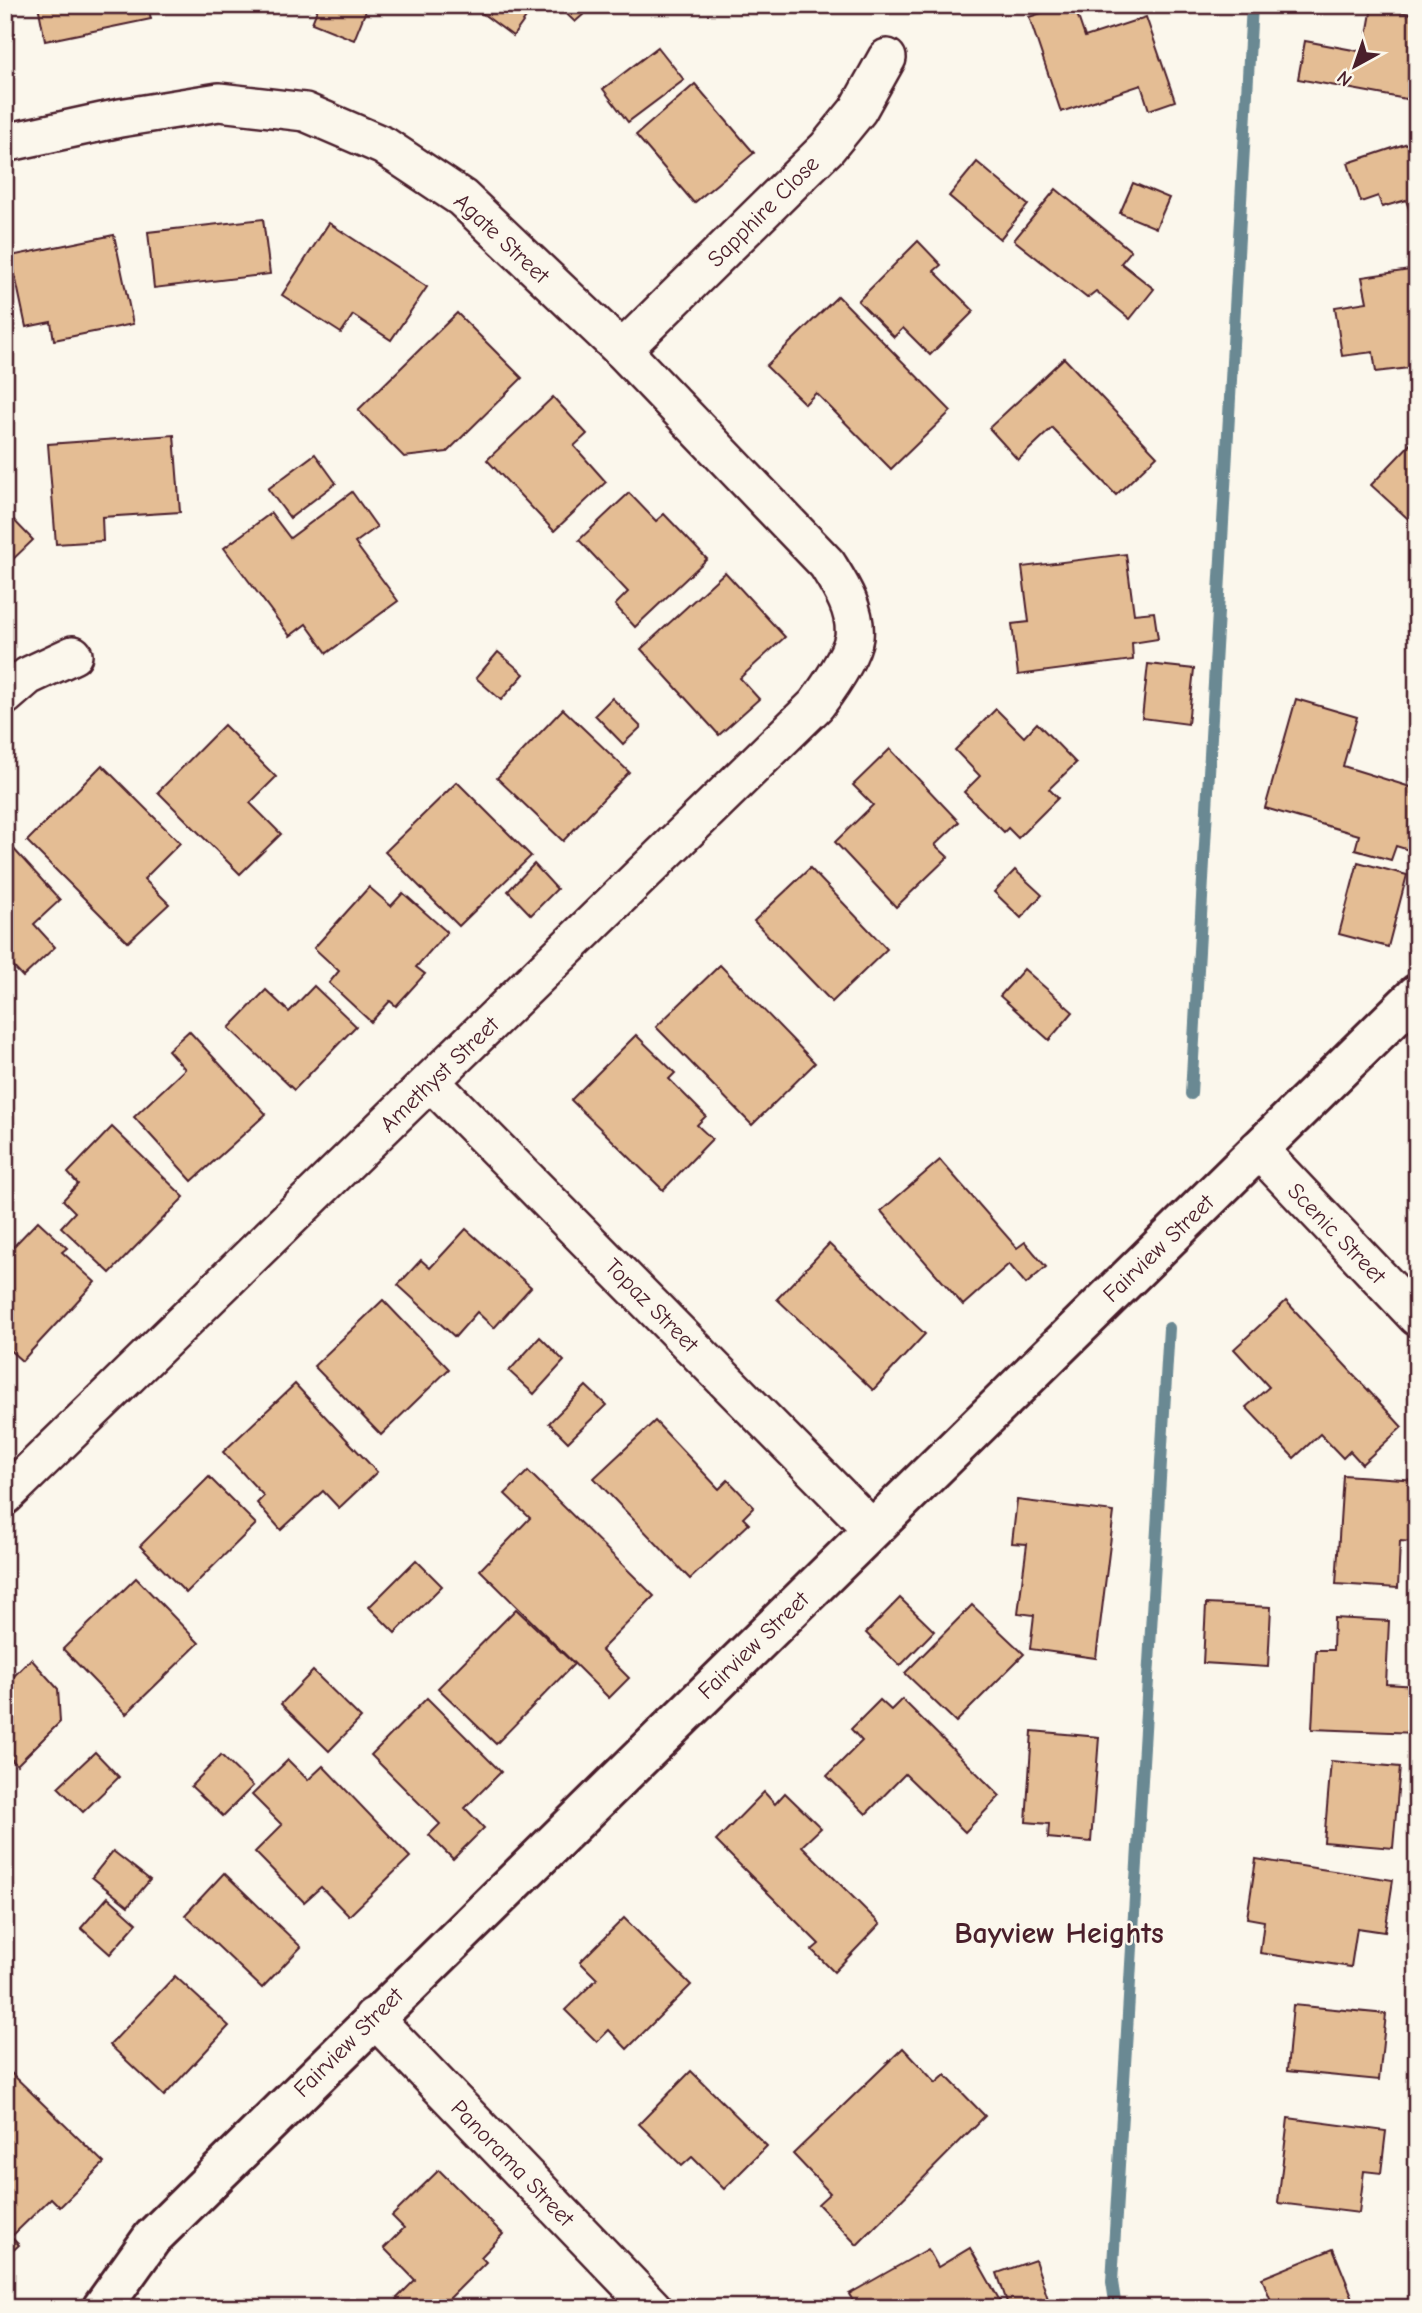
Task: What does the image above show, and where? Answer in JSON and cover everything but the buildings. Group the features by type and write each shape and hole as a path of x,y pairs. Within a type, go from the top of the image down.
{"street":[{"name":"Sapphire Close","path":"622,350 827,148 858,110 887,58"},
{"name":"Agate Street","path":"5,143 120,118 219,102 304,112 384,145 462,198 622,350 827,564 851,610 854,638"},
{"name":"Amethyst Street","path":"5,1496 816,705 834,680 854,638"},
{"path":"5,696 28,676 73,655"},
{"name":"Fairview Street","path":"102,2308 152,2238 373,2017 1417,994"},
{"name":"Topaz Street","path":"431,1082 872,1529"},
{"name":"Scenic Street","path":"1258,1149 1417,1317"},
{"name":"Panorama Street","path":"373,2017 653,2308"}],"waterway":[{"path":"1191,1094 1252,5"},
{"path":"1116,2308 1112,2282 1169,1328"}],"district":[{"name":"Bayview Heights","path":"1059,1933"}]}
